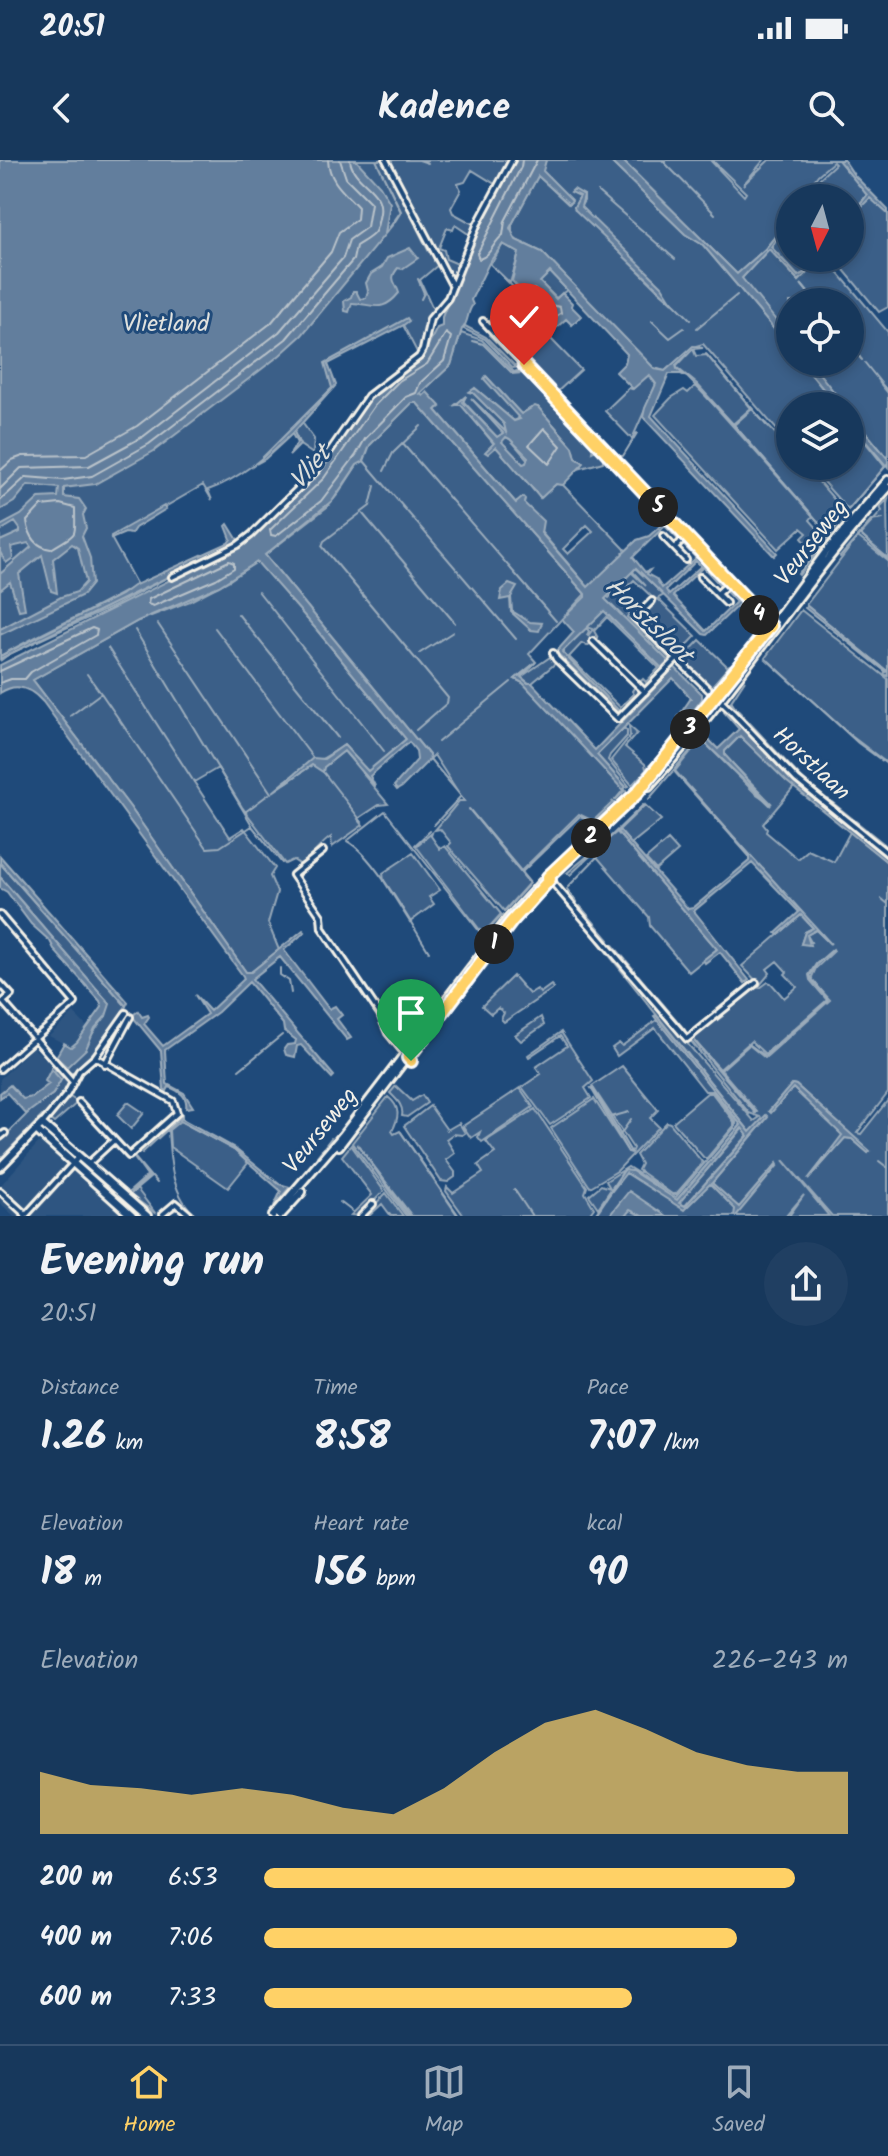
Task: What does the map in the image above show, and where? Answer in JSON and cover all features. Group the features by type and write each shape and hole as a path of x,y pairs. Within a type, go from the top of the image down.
{"main road":[{"name":"Veurseweg","path":"280,1216 346,1139 542,884 644,791 853,518 888,480"},
{"name":"Veurseweg","path":"772,627 888,488"},
{"name":"Veurseweg","path":"273,1216 408,1058"},
{"path":"0,1167 42,1124 132,1216"},
{"path":"36,1130 77,1160 88,1164 147,1216"}],"street":[{"path":"386,160 452,286"},
{"path":"172,577 239,544 316,471 368,396 419,357 430,319 448,298 477,225 512,160"},
{"path":"483,321 683,540 772,627"},
{"path":"663,536 686,560"},
{"path":"675,548 683,540"},
{"path":"700,577 726,603"},
{"path":"715,603 726,585"},
{"name":"Horstlaan","path":"652,601 635,618 674,661 717,698 797,780 888,854"},
{"path":"593,641 645,692"},
{"path":"553,653 618,719 674,661"},
{"path":"293,875 323,851"},
{"path":"292,867 293,875 321,916 322,928 380,1014 388,1033 408,1058"},
{"path":"549,878 687,1039 756,983"},
{"path":"0,915 74,1000 73,1005 0,1069"},
{"path":"0,983 11,995 1,1004 72,1081"},
{"path":"42,1124 67,1094 79,1071 95,1057 128,1015 105,1064"},
{"path":"79,1102 125,1155 132,1156 175,1117 177,1109 173,1101 95,1057"},
{"path":"88,1164 113,1141"},
{"path":"0,1191 26,1216 77,1160"},
{"path":"163,1214 176,1203 191,1216"},
{"path":"361,1216 373,1204"},
{"path":"179,1216 184,1211"}],"shaded area":[{"path":"74,1013 88,1028 71,1047 49,1036"},
{"path":"33,1047 52,1066 45,1080 49,1084 23,1100 10,1085 0,1093 0,1079"},
{"path":"40,1141 124,1216 14,1216 0,1203 0,1186"}],"green space":[{"name":"Vlietland","path":"0,160 385,160 438,265 420,280 434,311 427,317 424,344 419,356 402,323 326,364 333,388 301,421 314,439 313,454 300,445 293,431 242,473 208,490 212,500 203,485 111,538 137,585 0,656"},
{"path":"388,160 508,160 495,184 472,170 465,182 458,184 461,190 451,208 453,213 475,225 470,235 455,225 453,230 447,228 439,248 444,250 446,259 458,264 451,278"},
{"path":"546,160 609,160 685,234 703,245 776,331 776,376 812,376 826,392 776,392 776,429 703,344 693,347 665,371 651,367 542,252 516,240 512,234 512,224 538,176 568,204 571,202 542,171","holes":["571,191 584,195 580,207 671,300 574,207 580,196"]},
{"path":"622,160 710,160 744,196 746,193 712,160 764,160 743,185 769,160 840,160 859,184 816,184 835,164 833,162 811,184 776,184 776,235 737,274"},
{"path":"870,197 888,214 888,307 879,312 864,294 864,288 859,288 846,272 864,272 864,203"},
{"path":"503,244 519,253 510,283 489,263"},
{"path":"769,249 776,256 776,272 791,272 799,281 808,272 838,272 851,288 804,288 801,284 804,288 776,288 776,321 742,278"},
{"path":"550,272 567,290 556,298 540,282"},
{"path":"513,300 529,314 525,319 511,315 495,328 489,322"},
{"path":"864,303 888,332 888,391 879,382 888,393 888,459 864,430 864,392 834,392 821,376 864,376"},
{"path":"465,326 486,337 515,366 517,363 489,335 491,332 521,367 513,368 485,339 462,328"},
{"path":"461,333 482,340 514,372 524,368 512,374 522,373 593,446 592,452 596,450 603,456 603,462 578,469 580,462 573,447 538,407 521,414 486,376 520,418 514,421 475,388 473,392 504,423 506,431 499,428 504,433 497,437 463,401 466,396 456,405 461,404 494,444 486,453 496,446 540,498 556,484 563,485 624,548 626,551 592,586 588,587 541,532 539,519 523,503 516,503 436,410 440,407 420,394 451,365","holes":["587,525 593,531 568,554 563,549"]},
{"path":"550,338 581,370 557,392 527,361"},
{"path":"693,349 696,356 707,355 751,408 733,424 697,384 676,367"},
{"path":"649,374 656,385 632,439 605,411"},
{"path":"696,385 776,475 776,480 781,480 813,516 810,520 825,537 819,545 846,514 828,533 782,480 817,480 847,514 821,548 817,548 819,550 799,575 818,550 813,551 802,538 807,533 801,528 778,549 655,415 671,398 684,390 688,393"},
{"path":"411,403 417,403 585,594 529,654 536,662 515,679 523,683 621,787 623,790 615,800 625,790 627,792 615,804 612,801 614,805 591,825 587,826 593,821 579,814 521,871 469,809 529,883 504,911 448,846 451,843 440,829 435,830 459,801 464,801 434,755 430,759 265,555 327,507 370,445"},
{"path":"752,409 776,434 776,473 734,425"},
{"path":"506,437 529,461 523,465 501,442"},
{"path":"864,441 885,467 848,510 821,480 864,480"},
{"path":"888,499 888,558 860,535 882,511 880,507"},
{"path":"858,537 888,561 888,676 884,674 886,670 806,605"},
{"path":"257,561 406,739 368,772 344,745 285,781 312,765 324,767 344,751 388,804 379,805 358,819 363,825 332,847 331,837 301,865 293,860 285,864 242,807 218,768 194,782 230,837 244,828 275,868 270,876 277,892 268,923 279,950 251,972 246,972 130,807 33,680 138,621 190,601 230,580"},
{"path":"635,568 664,595 655,600 634,580 619,595 625,601 622,606 629,613 627,617 672,661 670,663 605,599 631,572 646,586 633,572"},
{"path":"170,576 114,606 9,654 0,661 8,654"},
{"path":"658,599 696,636 677,656 640,620 648,613 645,610"},
{"path":"604,610 664,670 655,679 652,676 646,682 659,668 607,617 594,631 598,638 587,646 582,643 569,657 620,707 634,694 632,691 636,685 641,694 637,697 634,695 626,703 628,706 617,714 555,653 619,711 562,652 586,628 588,636 593,629 587,627"},
{"path":"801,610 888,679 888,764 850,735 765,658"},
{"path":"700,640 727,666 730,665 710,688 681,660"},
{"path":"553,655 557,662 532,683 521,677"},
{"path":"666,672 669,676 624,722 622,720"},
{"path":"731,701 806,785 888,848 888,852 798,779 728,706"},
{"path":"629,726 637,733 625,747 645,764 646,769 661,754 632,785 611,760 630,736"},
{"path":"624,728 627,736 608,760 629,786 626,787 597,755"},
{"path":"740,736 794,787 763,824 766,832 798,859 808,850 834,862 850,832 888,863 888,1093 857,1133 861,1134 888,1100 888,1216 832,1216 783,1160 829,1216 789,1216 804,1195 786,1216 736,1216 738,1212 735,1216 595,1216 624,1172 632,1174 684,1208 710,1183 727,1199 712,1183 768,1117 751,1133 580,919 754,1121 760,1117 749,1113 690,1040 711,1021 723,1016 723,1012 754,987 771,983 784,998 797,987 777,961 767,969 770,973 760,985 742,966 801,915 813,928 805,932 801,944 811,942 807,935 816,930 830,944 675,771 701,739 755,793 772,804 724,752","holes":["833,949 816,968 811,979 830,1000 765,1058 749,1045 721,1070 755,1113 694,1041 720,1069 751,1041 765,1054 827,1000 810,980 809,975","792,1084 869,1151 868,1153 852,1139 845,1138 808,1179 843,1135 793,1088 769,1111"]},
{"path":"645,805 661,820 631,844 619,830"},
{"path":"617,832 717,949 689,972 650,926 649,917 598,858 595,852 604,843 570,875 567,873"},
{"path":"432,833 440,849 445,846 501,914 483,934 416,846"},
{"path":"668,840 678,851 656,870 646,859"},
{"path":"413,853 440,890 429,897 434,904 410,922 384,881 383,873"},
{"path":"0,863 126,1006 102,1044 72,1073 67,1072 55,1059 67,1067 106,1016 107,1001 0,877"},
{"path":"513,976 529,994 537,989 540,993 551,985 554,988 504,1022 501,1019 504,1013 498,1008 491,1014 482,1006"},
{"path":"541,1017 544,1025 521,1041 515,1035"},
{"path":"657,1020 741,1125 676,1201 624,1170 598,1208 589,1195 601,1185 610,1188 606,1181 628,1167 676,1197 736,1126 712,1091 705,1091 655,1028 617,1056 612,1048 619,1043 622,1046"},
{"path":"561,1032 593,1081 585,1088 591,1098 550,1125 522,1087 541,1074 536,1067 567,1046 560,1036 528,1055"},
{"path":"52,1066 68,1083 64,1093 0,1159 0,1141 32,1109 53,1094 61,1080 51,1069"},
{"path":"622,1066 658,1110 650,1118 659,1127 617,1171 590,1187 551,1128 594,1099 631,1153 633,1148 592,1086"},
{"path":"396,1086 412,1101 422,1095 427,1103 407,1117 402,1116 401,1106 390,1093"},
{"path":"520,1088 533,1107 482,1142 478,1137 480,1132 471,1138 463,1126"},
{"path":"707,1093 712,1093 734,1126 704,1158 673,1122"},
{"path":"68,1096 78,1102 54,1123 49,1119"},
{"path":"388,1097 398,1113 392,1131 394,1134 400,1131 458,1216 412,1216 357,1144 406,1216 352,1143"},
{"path":"128,1102 144,1113 131,1129 117,1115"},
{"path":"430,1106 447,1130 459,1123 465,1133 453,1134 446,1139 455,1153 446,1160 455,1172 455,1177 448,1182 441,1181 404,1126"},
{"path":"535,1109 587,1187 585,1193 594,1208 588,1216 464,1216 446,1191 447,1187 453,1193 483,1173 478,1165 495,1153 486,1141"},
{"path":"180,1121 234,1150 248,1163 228,1188 170,1147 169,1130"},
{"path":"667,1122 703,1163 676,1194 638,1170 641,1164 636,1155"},
{"path":"743,1128 748,1135 685,1206 679,1202"},
{"path":"351,1145 384,1191 359,1216 351,1215 372,1195 342,1156"},
{"path":"134,1158 149,1177 131,1193 137,1189 156,1214 128,1193 147,1176"},
{"path":"79,1163 83,1163 144,1216 134,1216"},
{"path":"386,1193 403,1216 391,1216 382,1204 369,1216 364,1216"}],"water":[{"name":"Vlietland","path":"0,160 356,160 380,186 390,203 385,234 302,335 280,355 154,451 95,484 64,488 64,497 79,499 86,509 83,515 86,528 82,536 90,558 92,584 83,595 0,635 0,629 61,597 77,592 86,582 78,548 72,544 53,559 57,593 51,591 42,555 19,574 25,609 19,610 10,582 0,590 0,574 31,547 28,543 11,547 13,558 6,563 0,552 0,541 20,532 20,529 15,522 0,531 0,526 21,515 39,498 58,497 59,488 28,485 14,502 0,510"},
{"path":"516,160 546,160 543,171 572,200 569,204 538,176 510,228 516,240 542,252 655,369 665,371 693,346 703,348 693,349 676,365 687,377 669,374 651,416 777,553 774,556 643,417 656,384 649,375 633,389 616,372 625,363 627,354 550,272 540,282 556,299 562,293 572,303 571,306 581,316 572,325 566,319 554,330 520,299 522,292 512,281 519,253 503,244 489,263 471,300 473,305 451,365 420,394 423,396 427,392 440,406 436,410 516,503 523,497 525,499 524,503 543,521 541,533 588,587 637,540 649,536 665,522 668,524 744,604 739,604 707,635 636,568 605,599 702,694 702,699 688,718 718,749 739,729 725,710 793,782 888,858 888,863 786,781 740,736 725,751 725,755 771,806 678,717 691,698 673,678 597,755 626,787 623,790 523,683 515,679 536,662 521,677 532,683 595,750 668,674 604,611 562,652 619,711 556,652 574,632 562,619 585,594 417,403 412,403 370,445 364,461 357,465 333,500 265,555 429,755 430,759 402,787 397,790 394,786 417,760 416,751 409,742 370,776 375,786 344,751 324,767 323,772 312,765 273,792 313,758 324,759 344,745 368,771 406,739 257,562 219,586 138,621 33,680 130,807 246,972 251,972 303,930 305,932 284,950 329,1009 335,1006 342,1015 337,1019 351,1038 347,1040 280,957 252,979 334,1076 332,1078 301,1045 297,1046 295,1057 286,1055 284,1049 287,1045 295,1044 296,1040 284,1031 283,1024 249,982 218,1012 165,1050 167,1084 184,1093 193,1107 186,1108 182,1094 169,1087 167,1091 164,1089 161,1051 132,1016 138,1011 142,1017 148,1015 144,1024 163,1046 207,1014 195,995 210,1011 244,979 243,976 43,702 23,688 0,693 0,665 238,546 233,545 0,659 0,656 133,586 228,543 231,539 228,524 241,545 318,473 368,401 394,377 421,359 437,328 442,326 442,317 475,237","holes":["665,526 696,558 662,588 656,579 647,574 650,570 645,572 633,557","696,561 701,566 669,595 666,590","703,567 736,602 706,631 673,596"]},
{"path":"609,160 622,160 737,274 776,235 771,247 776,256 769,249 742,278 776,320 776,331 703,245 685,234"},
{"path":"838,160 844,160 863,184 858,184"},
{"path":"864,185 888,210 888,214 870,198 864,204 867,195"},
{"path":"574,189 584,195 581,207 662,286 673,303 575,210 580,196 571,192"},
{"path":"410,248 418,258 395,272 393,278 399,293 393,300 382,306 352,303 349,312 345,311 344,301 351,297 353,291 360,299 366,298 366,283 387,258"},
{"path":"791,272 798,276 808,272 799,281"},
{"path":"407,318 409,321 402,326 328,364 336,385 294,432 300,445 289,456 297,443 292,434 256,464 332,388 325,363"},
{"path":"486,376 521,414 538,407 573,447 576,458 584,463 563,485 556,484 541,498 496,447 488,454 485,452 494,443 461,405 455,405 466,396 463,402 497,437 503,433 471,398 506,432 504,424 469,392 475,388 514,421 520,419 484,379","holes":["506,437 528,457 526,463 523,464 502,442"]},
{"path":"812,376 821,376 834,392 826,392"},
{"path":"864,430 888,459 888,468 864,440"},
{"path":"164,506 166,509 135,528 131,534 125,533 111,539 111,536"},
{"path":"509,584 517,587 511,597 512,611 530,622 542,623 539,631 531,630 511,612 510,598 500,600 502,590"},
{"path":"807,606 887,671 805,608"},
{"path":"673,770 831,944 816,930 807,935 810,945 801,944 805,932 813,928 801,915 778,935 776,933 799,912 752,863 694,911 749,980 745,983 720,952 705,963 703,960 717,949 617,832 619,830 688,909 749,861 749,856"},
{"path":"0,856 128,1002 126,1006 0,863"},
{"path":"0,877 110,1004 86,1049 67,1067 56,1057 64,1043 71,1047 77,1042 102,1007 100,1001 55,951 50,941 31,924 7,892 0,888"},
{"path":"654,1016 750,1132 766,1115 768,1117 712,1183 739,1207 777,1163 736,1216 735,1209 710,1184 684,1210 626,1173 605,1200 624,1170 632,1171 677,1200 741,1125","holes":["742,1128 748,1136 685,1206 679,1203"]},
{"path":"51,1069 61,1080 53,1094 26,1114 7,1093 0,1098 0,1093 10,1085 23,1099 32,1097 49,1084 45,1081"},
{"path":"792,1084 870,1151 868,1153 852,1139 845,1138 808,1180 842,1135 793,1088 771,1113 769,1111"},
{"path":"593,1088 631,1152 628,1152"},
{"path":"182,1112 182,1119 233,1147 279,1184 290,1187 274,1206 281,1191 234,1150 180,1121"},
{"path":"629,1191 666,1216 642,1216 630,1210 625,1216 609,1216"}],"waterway":[{"path":"382,160 392,177"},
{"path":"419,160 428,163"},
{"path":"662,160 715,214"},
{"path":"598,192 675,259"},
{"path":"416,226 429,252"},
{"path":"494,268 518,292 488,322 510,344"},
{"path":"418,279 424,293 421,299"},
{"path":"697,328 737,295"},
{"path":"672,301 691,320"},
{"path":"652,321 670,338 684,328"},
{"path":"473,341 483,344 512,373 522,371 534,383"},
{"path":"515,349 525,360"},
{"path":"706,354 731,384"},
{"path":"526,361 557,394"},
{"path":"865,363 888,392"},
{"path":"687,377 734,425 829,534"},
{"path":"538,387 607,459"},
{"path":"736,389 766,425"},
{"path":"563,399 619,456 623,456 637,433"},
{"path":"384,471 393,453 421,426"},
{"path":"402,443 556,621"},
{"path":"364,461 516,639"},
{"path":"610,462 627,480"},
{"path":"849,509 888,463"},
{"path":"627,467 668,510"},
{"path":"375,486 370,506 324,541 322,546 448,698 447,703 416,730"},
{"path":"635,487 643,495"},
{"path":"363,514 455,623"},
{"path":"820,546 845,515"},
{"path":"840,557 871,521 883,519"},
{"path":"860,534 888,560"},
{"path":"799,574 817,550"},
{"path":"258,591 384,751"},
{"path":"238,614 338,738"},
{"path":"158,624 271,793"},
{"path":"215,628 313,758"},
{"path":"135,630 252,825"},
{"path":"420,653 453,632"},
{"path":"108,648 194,782"},
{"path":"769,661 858,743 888,765"},
{"path":"87,674 100,692"},
{"path":"438,742 511,682"},
{"path":"70,716 101,693 207,848 220,847 252,826 282,863"},
{"path":"731,703 807,784 824,797"},
{"path":"649,799 702,737"},
{"path":"430,759 461,796 434,825"},
{"path":"324,773 362,822"},
{"path":"615,800 625,790"},
{"path":"245,812 269,794"},
{"path":"828,799 888,847"},
{"path":"521,873 580,816 592,822 611,804"},
{"path":"608,839 643,805"},
{"path":"469,809 530,883 504,912"},
{"path":"429,952 369,860 347,841 385,811 483,936 502,915"},
{"path":"415,845 430,831"},
{"path":"568,887 597,857 594,852 605,842"},
{"path":"567,889 577,903"},
{"path":"882,899 888,904"},
{"path":"580,906 609,940"},
{"path":"325,925 328,931"},
{"path":"318,929 325,937"},
{"path":"331,935 344,954"},
{"path":"329,945 343,965"},
{"path":"613,945 634,970"},
{"path":"720,1070 749,1044 765,1056 827,1001 810,976 817,964 833,950"},
{"path":"346,959 357,975"},
{"path":"280,968 280,975 289,981 291,993"},
{"path":"347,971 357,986"},
{"path":"638,975 649,988"},
{"path":"364,986 373,998"},
{"path":"360,991 369,1004"},
{"path":"657,997 685,1030"},
{"path":"381,1010 392,1025"},
{"path":"239,1070 282,1035"},
{"path":"695,1041 756,1113"},
{"path":"611,1117 629,1112"},
{"path":"142,1153 180,1118"},
{"path":"620,1135 631,1119"},
{"path":"168,1130 171,1165 177,1188 188,1208 197,1216"},
{"path":"401,1132 459,1216"},
{"path":"317,1156 331,1138"},
{"path":"359,1146 410,1216"},
{"path":"132,1193 151,1177 135,1158"},
{"path":"879,1161 888,1168"},
{"path":"81,1164 139,1216"},
{"path":"152,1177 157,1183"},
{"path":"514,1189 532,1216"},
{"path":"594,1216 606,1199"},
{"path":"340,1202 353,1212"},
{"path":"169,1213 177,1209"}],"route":[{"path":"411,1061 408,1058 511,922 550,879 548,877 637,793 771,626 524,365"}],"water label":[{"name":"Vliet","path":"311,468"},
{"name":"Horstsloot","path":"648,621"}]}
